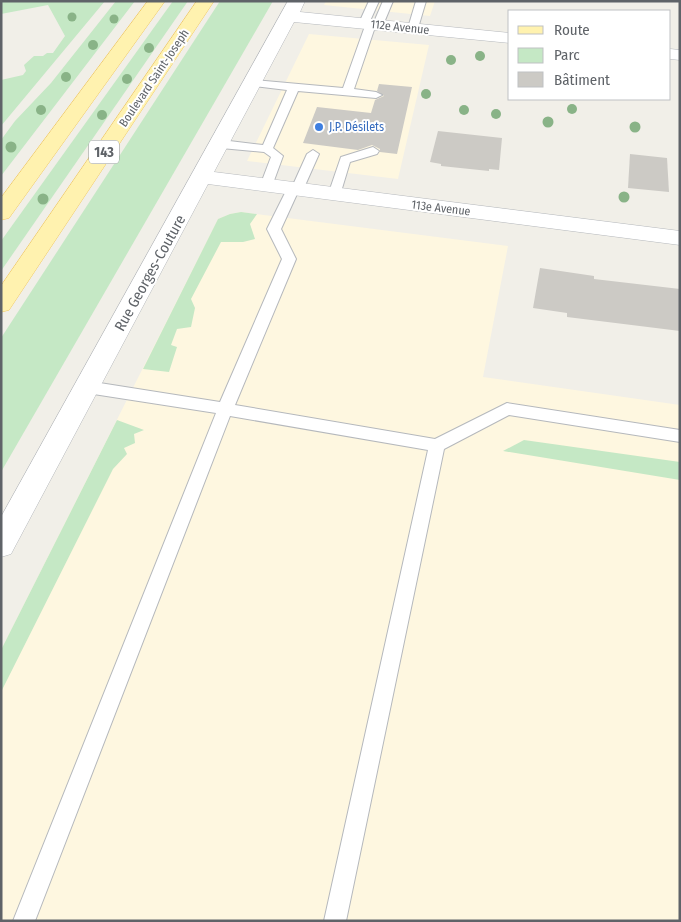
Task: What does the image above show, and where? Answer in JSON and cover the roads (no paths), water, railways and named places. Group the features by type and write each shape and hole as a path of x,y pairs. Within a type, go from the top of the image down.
{"main road":[{"path":"1,213 157,1"},
{"name":"Boulevard Saint-Joseph","path":"1,304 206,1"}],"street":[{"name":"112e Avenue","path":"293,9 371,24 508,38"},
{"name":"Rue Georges-Couture","path":"1,545 293,9"},
{"name":"113e Avenue","path":"202,178 680,238"}],"lane":[{"path":"347,92 371,24 374,1"},
{"path":"371,24 388,1"},
{"path":"413,28 421,1"},
{"path":"253,83 376,95"},
{"path":"267,149 294,87"},
{"path":"221,144 267,149 277,156 266,186"},
{"path":"334,195 345,160 373,151"},
{"path":"24,921 226,410 289,259 274,229 313,154"},
{"path":"87,387 436,446 506,410 680,436"},
{"path":"335,921 436,446"}],"place":[{"name":"J.P. Désilets","path":"319,127"}]}
